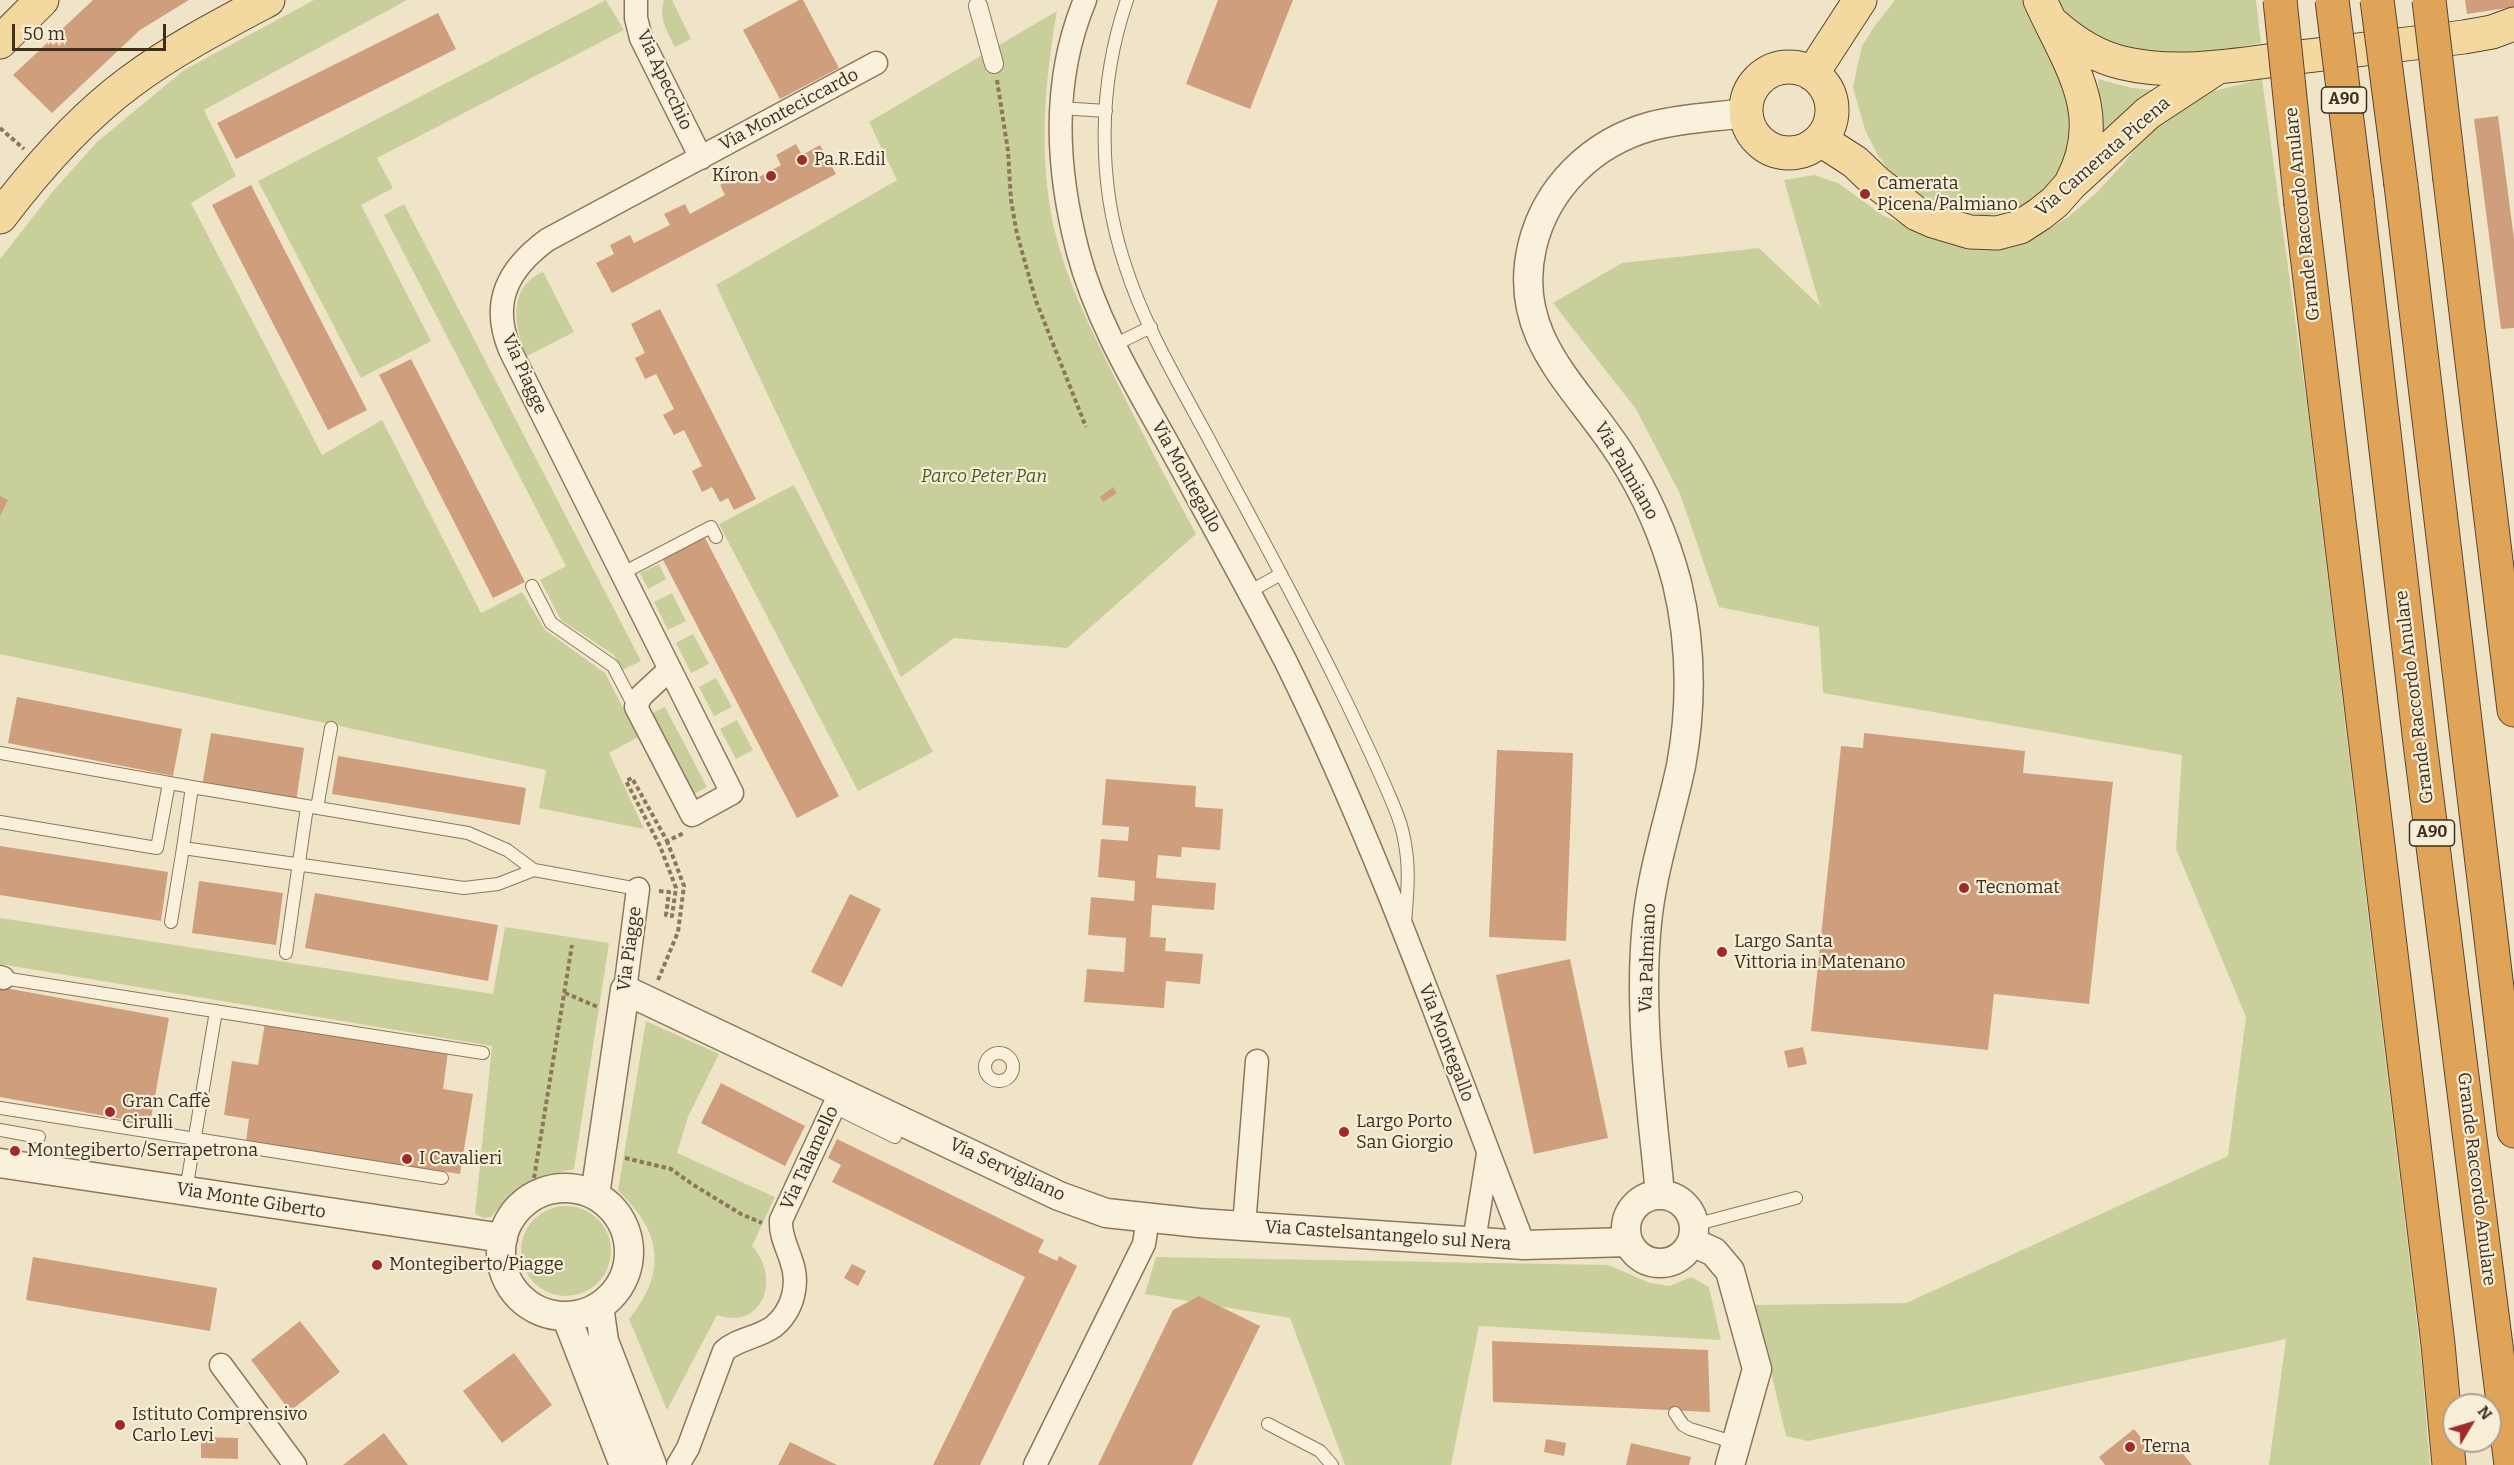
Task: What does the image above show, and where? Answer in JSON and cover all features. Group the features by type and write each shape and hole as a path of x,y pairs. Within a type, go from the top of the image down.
{"highway":[{"name":"Grande Raccordo Anulare","path":"2280,0 2301,206 2437,1332 2449,1465"},
{"name":"Grande Raccordo Anulare","path":"2332,0 2419,732 2511,1465"},
{"name":"A90","path":"2378,0 2514,1131"},
{"path":"2429,0 2514,710"}],"main road":[{"path":"0,42 42,0"},
{"path":"0,217 51,155 115,93 197,39 268,0"},
{"path":"1812,74 1860,0"},
{"path":"2046,12 2084,47 2121,63 2158,68 2218,67"},
{"path":"2046,12 2076,72 2086,106 2084,146 2079,167 2070,185"},
{"name":"Via Camerata Picena","path":"1821,140 1855,162 1876,182 1917,214 1933,221 1978,233 1997,233 2020,227 2055,202 2070,185 2148,113 2218,67 2507,31"},
{"path":"1792,68 1812,74 1829,93 1832,106 1832,119 1821,140 1812,147 1799,152 1784,153 1771,149 1759,141 1751,129 1746,113 1747,99 1761,78 1773,71 1792,68"}],"street":[{"name":"Via Apecchio","path":"636,0 636,18 641,38 701,158"},
{"name":"Via Montegallo","path":"1085,0 1067,59 1060,108 1059,139 1061,169 1072,227 1091,293 1114,345 1249,592 1332,758 1405,933 1524,1245"},
{"path":"978,6 994,64"},
{"name":"Via Monteciccardo","path":"701,158 876,63"},
{"name":"Via Palmiano","path":"1660,1194 1648,1060 1645,950 1652,886 1678,778 1685,738 1688,698 1686,636 1674,572 1649,506 1622,457 1552,362 1539,336 1530,303 1529,269 1533,242 1550,202 1570,174 1594,153 1613,141 1649,127 1746,113"},
{"name":"Via Piagge","path":"692,815 732,793 510,350 503,324 504,293 517,267 547,240 701,158"},
{"path":"669,670 639,698 636,703 637,711 692,815"},
{"name":"Via Piagge","path":"595,1195 637,996 638,889"},
{"name":"Via Servigliano","path":"637,996 837,1099 1059,1196 1106,1213 1148,1218"},
{"path":"1244,1226 1257,1061"},
{"name":"Via Talamello","path":"678,1465 688,1449 724,1351 730,1346 751,1340 773,1326 784,1315 791,1303 794,1289 794,1267 783,1239 781,1220 837,1099"},
{"name":"Via Montegallo","path":"1474,1240 1488,1153"},
{"name":"Via Monte Giberto","path":"0,1163 503,1238"},
{"path":"568,1188 595,1195 613,1209 622,1221 630,1250 623,1280 610,1298 586,1312 566,1316 549,1314 535,1308 512,1288 501,1259 503,1238 512,1215 522,1204 540,1192 568,1188"},
{"path":"1660,1194 1671,1196 1689,1210 1693,1234 1686,1252 1677,1259 1666,1263 1654,1263 1644,1259 1628,1242 1627,1220 1631,1209 1639,1201 1660,1194"},
{"path":"1035,1465 1144,1244 1148,1218"},
{"name":"Via Castelsantangelo sul Nera","path":"1148,1218 1524,1245 1628,1242"},
{"path":"1693,1234 1714,1252 1730,1271 1756,1369 1733,1454"},
{"path":"599,1306 604,1341 652,1465"},
{"path":"566,1316 624,1465"},
{"path":"221,1365 295,1465"}],"lane":[{"name":"Via Montegallo","path":"1127,0 1114,43 1106,111 1106,169 1115,230 1129,277 1178,381 1281,574 1350,710 1401,825 1408,868 1405,933"},
{"path":"1060,108 1106,111"},
{"path":"1114,345 1151,327"},
{"path":"621,574 711,527 716,537"},
{"path":"1249,592 1281,574"},
{"path":"532,586 551,623 613,666 637,711"},
{"path":"286,953 298,865 330,728"},
{"path":"0,753 192,788 476,835 507,850 534,870 638,889"},
{"path":"0,822 157,848 168,783"},
{"path":"171,922 192,788"},
{"path":"183,848 468,889 498,884 534,870"},
{"path":"2,978 483,1053"},
{"path":"186,1191 216,1011"},
{"path":"837,1099 895,1137"},
{"path":"0,1107 442,1178"},
{"path":"0,1130 39,1137"},
{"path":"1693,1234 1796,1198"},
{"path":"1675,1413 1683,1425 1733,1454"},
{"path":"1268,1424 1320,1451 1332,1465"}],"path":[{"path":"994,64 1008,151 1011,200 1017,234 1036,301 1086,427"},
{"name":"Via Piagge","path":"638,889 669,892 666,915 672,916 676,888 660,846 626,781 632,778 667,842"},
{"path":"637,996 678,932 684,886 667,842 697,827 692,815"},
{"path":"534,1178 572,945"},
{"path":"565,993 599,1007"},
{"path":"621,1158 672,1168 692,1184 741,1214 765,1225"}],"green space":[{"path":"314,0 407,0 204,110 236,176 191,203 322,455 382,420 481,613 522,592 545,630 605,673 638,737 609,753 644,829 539,808 546,770 0,654 0,259 54,190 97,142 184,70"},
{"path":"606,0 624,30 377,158 393,188 361,205 431,341 361,378 258,181"},
{"path":"664,0 672,0 691,39 675,47 663,19"},
{"path":"1895,0 2025,0 2063,73 2076,130 2062,174 2045,191 2015,210 1985,216 1961,211 1916,193 1891,173 1877,154 1865,130 1853,87 1862,46"},
{"path":"2056,0 2256,0 2261,43 2188,55 2119,51 2068,20"},
{"name":"Parco Peter Pan","path":"1057,11 1045,106 1046,177 1053,224 1066,268 1092,331 1196,534 1067,648 954,638 901,677 716,285 897,180 869,122"},
{"path":"2098,79 2132,88 2155,90 2105,142"},
{"path":"2262,79 2307,405 2421,1356 2430,1465 2269,1465 2286,1339 1808,1441 1786,1436 1755,1305 1906,1303 2228,1156 2246,1017 2176,849 2182,755 1823,693 1819,627 1719,607 1680,494 1636,409 1553,303 1622,263 1759,248 1820,306 1784,180 1814,175 1838,183 1884,216 1928,234 2022,240 2046,231 2068,217 2096,193 2124,163 2158,118 2202,94"},
{"path":"404,204 641,661 622,670 614,655 561,620 540,580 566,566 384,215"},
{"path":"543,272 574,332 527,356 522,345 517,320 519,297 532,278"},
{"path":"794,485 933,752 858,791 719,524"},
{"path":"659,564 666,579 648,589 640,573"},
{"path":"672,593 686,621 668,630 654,602"},
{"path":"693,634 709,664 691,673 676,643"},
{"path":"716,678 732,707 714,716 699,687"},
{"path":"665,707 707,787 694,794 652,713"},
{"path":"737,720 753,750 736,759 720,729"},
{"path":"0,918 493,994 505,927 609,943 574,1169 534,1178 513,1192 491,1217 484,1218 475,1214 492,1046 0,964"},
{"path":"646,1021 719,1054 688,1117 677,1153 775,1197 752,1246 761,1259 765,1272 766,1286 763,1298 756,1308 746,1315 733,1318 717,1315 667,1410 629,1319 650,1285 654,1268 651,1236 632,1206 618,1191"},
{"path":"557,1206 575,1206 591,1213 604,1226 611,1242 611,1260 604,1276 591,1289 575,1296 557,1296 541,1289 528,1276 521,1260 521,1242 528,1226 541,1213"},
{"path":"1156,1257 1608,1265 1650,1283 1670,1286 1691,1277 1709,1287 1721,1340 1479,1326 1451,1465 1345,1465 1290,1318 1145,1294"}],"building":[{"path":"93,0 189,0 140,30 52,113 13,75"},
{"path":"803,0 839,68 780,99 743,30"},
{"path":"1218,0 1293,0 1250,109 1186,84"},
{"path":"2465,0 2514,0 2514,7 2467,14"},
{"path":"438,13 456,49 236,159 217,123"},
{"path":"2498,116 2514,239 2514,328 2501,329 2474,119"},
{"path":"796,144 802,155 820,145 836,174 612,293 596,263 614,254 610,245 630,235 634,243 670,225 664,214 685,204 690,214 725,195 720,185 740,174 746,184 781,165 776,155"},
{"path":"251,185 367,410 328,430 212,205"},
{"path":"660,309 756,499 734,510 728,498 720,502 712,487 702,492 692,471 702,466 684,430 674,435 663,415 674,409 656,374 645,379 635,358 645,353 631,324"},
{"path":"411,359 525,582 493,598 379,375"},
{"path":"1113,487 1117,493 1103,502 1100,497"},
{"path":"0,496 8,500 0,516"},
{"path":"704,536 839,796 797,818 662,558"},
{"path":"17,697 182,729 173,776 8,743"},
{"path":"211,733 304,748 296,802 202,786"},
{"name":"Tecnomat","path":"1864,733 2025,751 2023,773 2113,782 2089,1004 1994,994 1988,1050 1811,1031 1841,746 1863,748"},
{"path":"1497,750 1573,753 1566,941 1489,937"},
{"path":"338,756 526,788 520,825 332,794"},
{"path":"1106,779 1196,786 1195,807 1223,809 1220,850 1182,847 1181,857 1158,855 1156,878 1216,883 1214,910 1152,905 1150,937 1166,938 1165,951 1203,954 1200,984 1166,981 1164,1008 1084,1002 1087,969 1124,972 1126,938 1088,935 1091,897 1134,901 1135,881 1098,877 1101,839 1128,841 1129,827 1102,825"},
{"path":"0,846 168,872 161,921 0,895"},
{"path":"199,881 283,893 276,945 192,933"},
{"path":"315,893 498,925 488,981 305,948"},
{"path":"850,894 881,909 842,987 811,972"},
{"path":"1570,959 1608,1138 1534,1154 1496,975"},
{"path":"0,987 169,1018 150,1124 0,1097"},
{"path":"265,1023 448,1051 443,1089 473,1094 460,1174 246,1141 249,1119 224,1115 232,1061 258,1065"},
{"path":"1803,1047 1807,1064 1788,1068 1784,1051"},
{"path":"721,1083 805,1126 785,1166 701,1123"},
{"path":"837,1139 1044,1240 1038,1252 1057,1261 1059,1256 1077,1266 980,1465 933,1465 1025,1277 832,1182 841,1165 828,1158"},
{"path":"33,1257 217,1288 210,1331 26,1300"},
{"path":"852,1264 866,1271 858,1286 844,1278"},
{"path":"1199,1296 1260,1326 1192,1465 1098,1465 1173,1310"},
{"path":"300,1321 340,1372 290,1411 251,1360"},
{"path":"1492,1341 1708,1350 1710,1412 1493,1402"},
{"path":"514,1353 552,1405 502,1443 463,1391"},
{"name":"Terna","path":"2134,1429 2154,1454 2172,1440 2192,1465 2105,1465 2099,1457"},
{"path":"384,1433 408,1465 343,1465"},
{"path":"201,1437 238,1438 238,1459 201,1458"},
{"path":"1546,1439 1566,1443 1564,1456 1544,1452"},
{"path":"790,1442 837,1465 778,1465"},
{"path":"1631,1443 1691,1457 1689,1465 1626,1465"}],"place":[{"name":"Pa.R.Edil","path":"802,160"},
{"name":"Kíron","path":"771,176"},
{"name":"Camerata Picena/Palmiano","path":"1865,194"},
{"name":"Tecnomat","path":"1964,888"},
{"name":"Largo Santa Vittoria in Matenano","path":"1722,952"},
{"name":"Gran Caffè Cirulli","path":"110,1112"},
{"name":"Largo Porto San Giorgio","path":"1344,1132"},
{"name":"Montegiberto/Serrapetrona","path":"15,1151"},
{"name":"I Cavalieri","path":"407,1159"},
{"name":"Montegiberto/Piagge","path":"377,1265"},
{"name":"Istituto Comprensivo Carlo Levi","path":"120,1425"},
{"name":"Terna","path":"2130,1447"}]}
